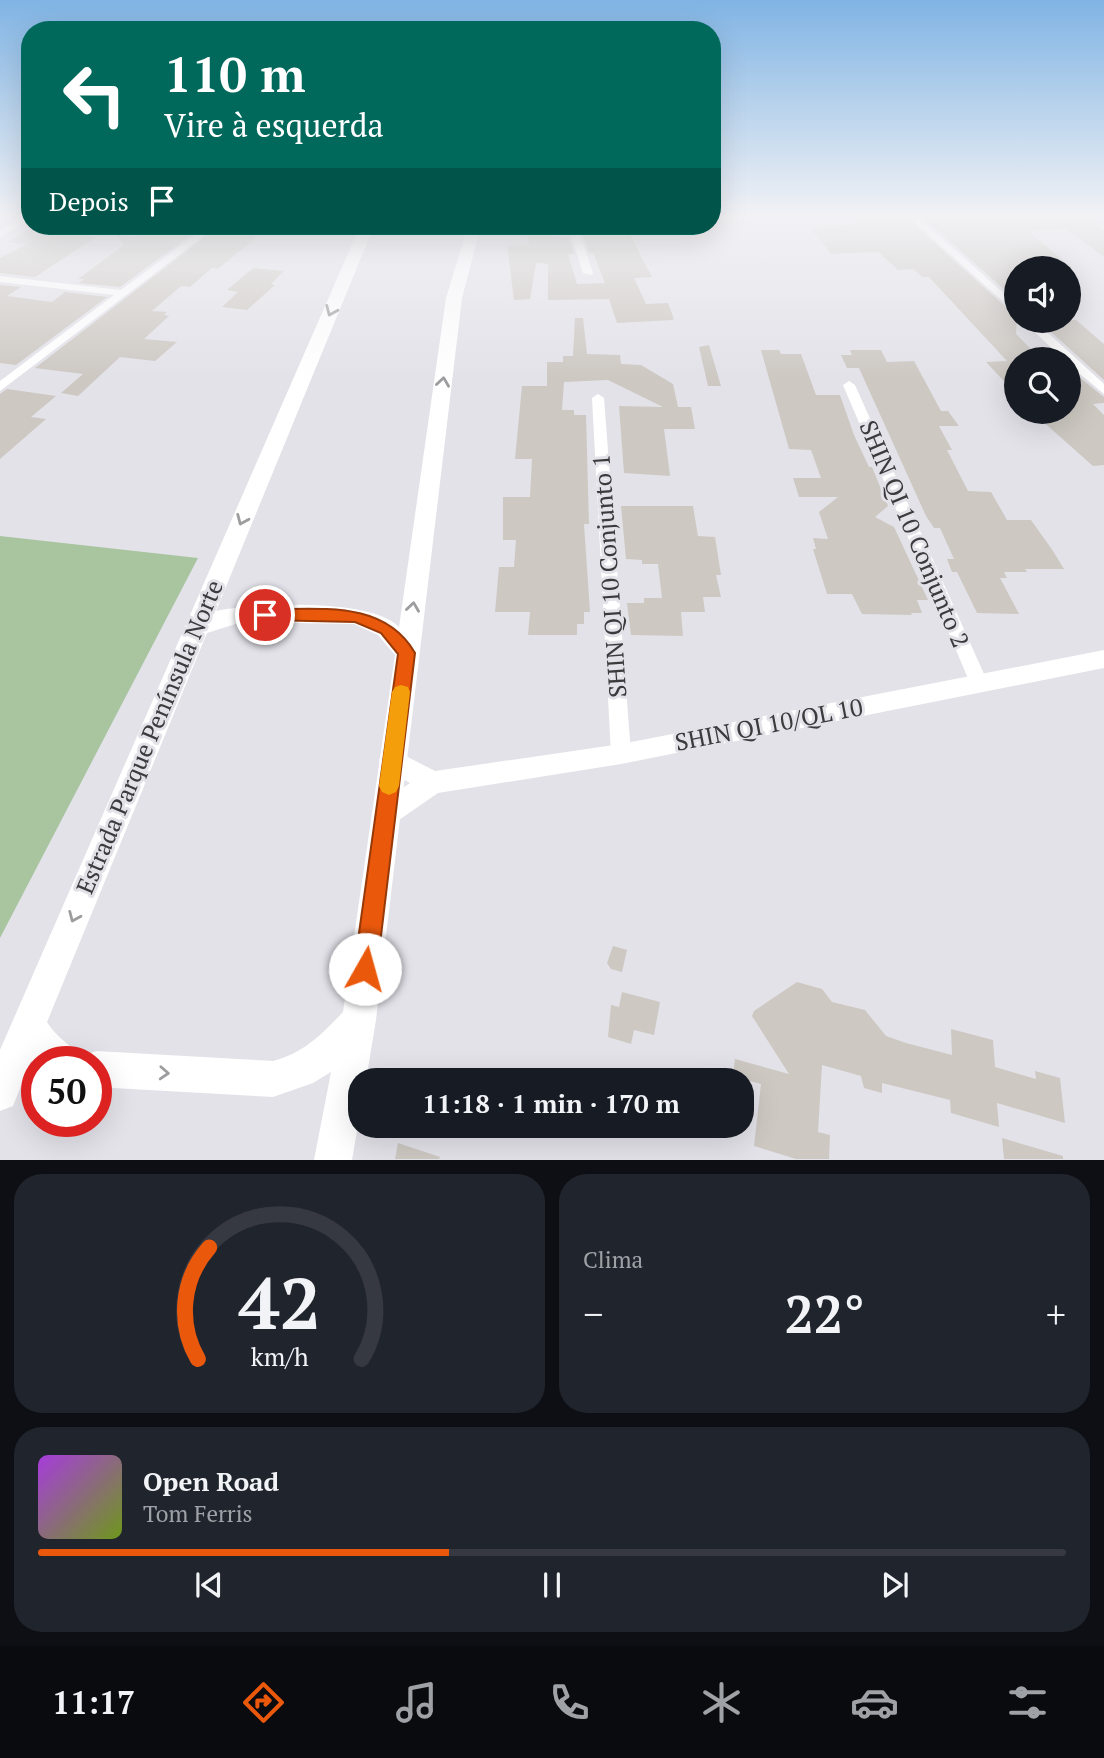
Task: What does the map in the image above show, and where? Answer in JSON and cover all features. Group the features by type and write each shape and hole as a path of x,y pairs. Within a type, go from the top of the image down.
{"main road":[{"name":"Estrada Parque Península Norte","path":"0,1093 349,270"},
{"path":"333,1160 359,1020 454,298 462,270"},
{"path":"195,628 211,621 243,614 357,616 387,629 407,653"},
{"path":"112,1070 273,1079 296,1075 320,1060 359,1020"},
{"path":"30,1023 39,1046"}],"street":[{"path":"0,387 152,270"},
{"path":"972,270 1004,299"},
{"path":"0,279 121,293"},
{"path":"1041,333 1104,390"},
{"name":"SHIN QI 10 Conjunto 2","path":"849,385 979,683"},
{"name":"SHIN QI 10 Conjunto 1","path":"598,398 621,754"},
{"name":"SHIN QI 10/QL 10","path":"386,814 432,783 621,754 979,683 1103,662"},
{"path":"392,761 432,783"}],"green space":[{"path":"0,536 198,558 0,938"}],"building":[{"path":"0,270 45,270 35,277 0,273"},
{"path":"90,270 143,270 120,287 79,283 84,279 78,279"},
{"path":"162,270 210,270 190,287 181,286 152,311 167,312 164,315 169,316 144,339 177,342 155,361 120,357 78,396 61,393 83,374 35,368"},
{"path":"250,270 284,271 271,284 275,285 247,310 222,307 238,292 227,290"},
{"path":"510,270 535,270 530,299 514,300"},
{"path":"548,270 573,270 577,284 605,283 600,270 648,270 652,277 634,278 646,304 668,303 674,319 617,323 609,299 548,300"},
{"path":"915,270 965,270 1004,305 1004,333 1016,333 1029,347 1004,347 1004,358 929,277 922,277"},
{"path":"982,270 1004,270 1004,289"},
{"path":"0,285 21,287 7,296 52,302 65,292 107,297 16,365 0,363"},
{"path":"575,318 583,318 587,354 620,355 621,364 641,365 673,384 678,407 691,407 695,429 664,429 670,476 624,473 619,406 663,407 608,380 564,382 562,410 574,410 574,415 586,415 589,524 584,524 590,612 584,612 584,624 577,624 577,635 528,635 530,612 495,612 499,567 514,567 516,540 503,540 503,497 530,497 532,459 515,459 522,386 547,386 547,362 563,362 563,356 573,356"},
{"path":"1081,324 1104,344 1104,380 1081,359 1081,347 1068,347 1052,333 1081,333"},
{"path":"709,345 721,386 708,386 699,347"},
{"path":"761,350 801,354 816,395 840,395 854,435 869,467 872,467 888,506 875,517 894,527 928,600 917,600 922,613 862,614 852,594 827,594 813,549 816,549 813,538 828,539 819,512 838,497 799,497 793,478 821,478 811,450 789,449"},
{"path":"850,350 881,350 887,362 914,361 941,411 948,411 959,426 939,426 952,450 947,450 968,491 991,492 1007,520 1031,520 1053,551 1064,569 1025,569 1027,572 1004,572 1007,578 1000,578 1019,614 977,613 957,572 952,572 947,559 954,559 940,528 934,528 926,516 859,368 847,368 841,355 852,355"},
{"path":"1004,361 1004,381 986,362"},
{"path":"1081,379 1104,397 1104,403 1093,404 1104,415 1104,465 1093,466 1046,424 1081,424"},
{"path":"7,389 56,396 31,417 46,419 0,459 0,394"},
{"path":"621,506 693,506 698,536 715,537 721,575 716,575 721,597 703,597 705,612 681,612 683,636 631,635 627,603 644,603 644,598 662,598 658,564 642,564 642,560 626,559"},
{"path":"613,946 627,950 622,972 611,969 607,963"},
{"path":"797,982 822,989 832,1002 865,1010 886,1036 906,1043 952,1055 951,1029 993,1040 995,1067 1036,1079 1035,1071 1060,1078 1065,1123 997,1103 999,1127 951,1113 950,1100 882,1083 882,1093 864,1088 861,1076 822,1065 818,1132 830,1135 829,1159 796,1159 754,1146 761,1084 754,1082 754,1068 734,1068 735,1059 789,1074 752,1016 754,1011"},
{"path":"622,992 660,1002 654,1035 634,1030 631,1044 608,1037 611,1005 619,1007"},
{"path":"1002,1138 1063,1156 1063,1159 1004,1159"},
{"path":"398,1143 440,1157 395,1159"}],"slow traffic":[{"path":"389,786 401,692"}],"route":[{"path":"265,615 357,616 387,629 407,653 365,969"}]}
